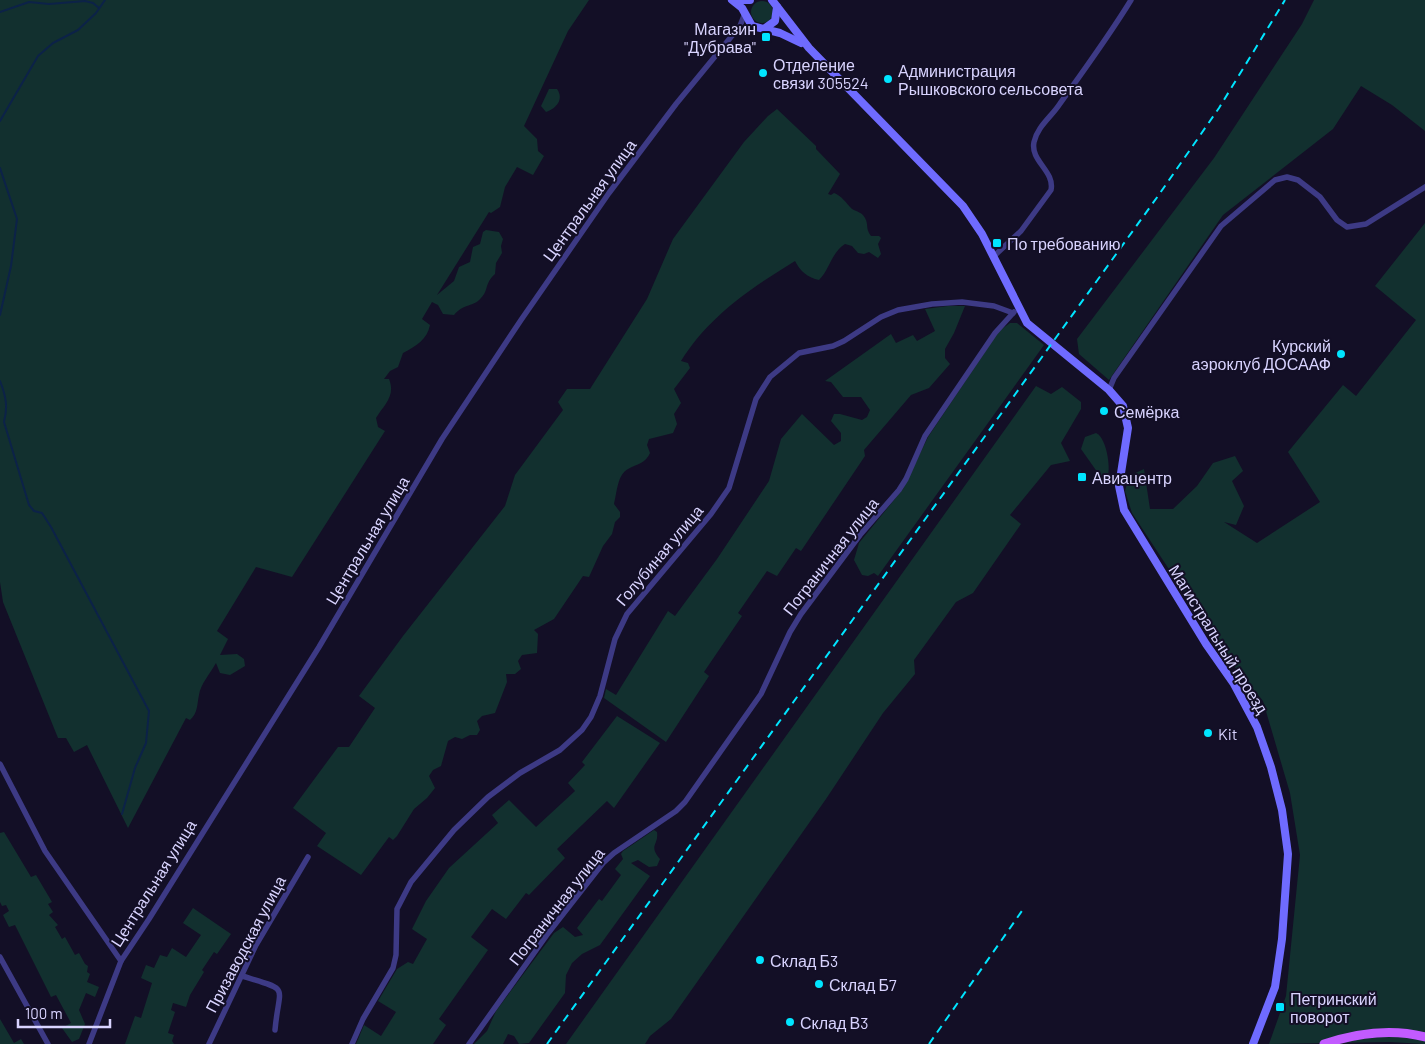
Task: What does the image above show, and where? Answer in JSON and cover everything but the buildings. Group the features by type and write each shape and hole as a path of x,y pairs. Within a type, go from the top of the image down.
{"main road":[{"path":"734,0 751,0"},
{"path":"734,0 745,13"},
{"path":"751,0 747,5 745,13 746,19 752,26 793,38 809,48"},
{"path":"762,29 771,26 775,21 777,16 774,2"},
{"path":"774,2 809,48"},
{"name":"Магистральный проезд","path":"809,48 953,194 973,218 994,256 1011,294 1016,311 1031,328 1109,390 1123,406 1127,420 1128,441 1120,486 1124,510 1206,644 1234,684 1257,727 1271,767 1282,810 1288,854 1282,939 1275,987 1253,1044"},
{"path":"1324,1044 1369,1033 1402,1033 1425,1037"}],"street":[{"path":"994,256 1031,218 1051,190 1050,177 1034,152 1035,134 1055,111 1106,41 1131,0"},
{"name":"Центральная улица","path":"89,1044 121,961 319,647 453,423 521,320 609,193 736,30 745,13"},
{"path":"736,30 744,25 752,26"},
{"path":"1109,390 1114,378 1221,226 1275,180 1287,177 1298,180 1320,197 1337,220 1348,227 1366,224 1425,186"},
{"name":"Голубиная улица","path":"352,1044 363,1019 393,968 396,955 397,909 411,882 447,837 482,802 504,784 560,750 582,730 591,717 600,696 615,640 626,614 711,514 729,488 756,399 770,377 798,353 833,346 881,317 898,310 932,304 962,302 1016,311"},
{"name":"Пограничная улица","path":"469,1044 549,932 603,863 614,853 676,811 685,802 761,694 790,632 801,614 860,535 899,490 906,479 925,436 995,333 1016,311"},
{"path":"0,764 45,851 121,961"},
{"name":"Призаводская улица","path":"209,1044 261,937 308,857"},
{"path":"0,957 48,1044"},
{"path":"242,976 273,985 279,990 281,996 276,1030"}],"green space":[{"path":"0,0 589,0 568,31 524,126 537,139 538,151 544,156 533,175 517,167 505,187 500,207 491,213 489,212 437,295 454,281 459,267 470,262 473,247 480,244 483,232 486,230 499,232 503,239 502,253 496,263 495,274 489,281 485,292 478,301 461,309 454,315 443,314 438,305 432,302 422,319 430,325 424,339 403,353 398,367 390,371 384,379 389,379 391,385 390,395 376,418 378,427 385,431 292,577 256,567 217,631 228,639 220,655 237,654 244,659 245,666 230,675 220,673 216,663 201,687 194,714 190,720 186,718 128,828 87,745 74,752 66,738 58,738 3,602 0,582"},
{"path":"1314,0 1425,0 1425,131 1392,105 1361,86 1333,129 1223,215 1109,380 1079,354 1077,339 1214,158 1302,24"},
{"path":"758,1 766,1 773,8 773,16 766,23 758,23 751,16 751,8"},
{"path":"549,89 557,89 560,96 556,106 546,112 541,106"},
{"path":"777,109 816,146 816,149 840,174 828,194 837,194 852,209 864,216 871,236 879,236 881,238 878,244 881,254 878,258 869,252 864,254 858,253 852,246 845,244 834,256 819,280 805,274 795,261 732,304 704,330 681,361 688,363 690,368 674,389 681,403 674,414 677,424 673,433 649,439 647,445 650,453 646,459 628,469 622,475 614,504 620,512 620,517 615,522 612,534 603,546 589,577 583,576 554,619 534,630 538,634 537,653 522,655 518,661 521,669 515,674 506,674 507,682 495,713 482,716 477,721 480,730 477,735 470,735 462,739 455,737 448,741 441,766 433,770 429,776 435,788 414,809 397,836 393,840 389,837 361,875 317,846 326,833 293,808 338,747 349,747 375,708 359,696 403,636 505,506 515,475 563,410 558,402 567,389 590,389 647,299 673,239 744,142"},
{"path":"1425,223 1425,1044 1390,1042 1269,1044 1286,996 1300,855 1290,793 1263,701 1228,659 1132,513 1125,491 1129,476 1144,469 1150,509 1173,509 1197,486 1213,463 1235,456 1243,471 1232,481 1244,506 1236,525 1224,522 1257,543 1320,502 1288,452 1343,385 1356,396 1416,320 1375,286"},
{"path":"965,306 945,349 945,358 950,364 929,388 911,395 864,450 865,456 801,551 796,548 777,576 767,571 738,613 742,616 704,672 709,676 666,742 604,698 606,689 616,695 668,611 675,616 717,559 769,481 781,439 802,414 834,445 841,441 841,433 831,421 834,414 862,420 867,417 870,410 861,397 843,397 831,382 825,381 891,334 896,343 913,335 917,341 935,331 925,309"},
{"path":"1010,323 1017,323 1044,345 878,576 874,573 868,576 862,575 854,560 859,543 903,489 928,437 999,331"},
{"path":"1036,386 1051,394 1062,387 1081,402 1081,409 1061,443 1070,461 1051,465 1010,515 1021,524 973,593 956,602 914,660 915,674 883,713 826,799 671,1019 650,1036 645,1044 566,1044"},
{"path":"1096,433 1103,441 1108,457 1109,472 1105,483 1081,449 1085,437"},
{"path":"617,716 660,743 614,808 607,801 557,849 565,858 529,895 526,893 506,919 492,909 471,937 488,950 439,1019 446,1025 433,1044 356,1044 364,1025 381,1036 396,1012 378,1001 397,969 408,962 413,964 427,939 412,929 426,901 449,868 498,823 492,815 509,800 536,827 575,791 568,783 585,765 582,762"},
{"path":"654,830 657,832 657,836 654,848 660,859 657,866 649,867 638,860 631,863 650,876 600,945 582,954 572,963 566,975 565,993 529,1043 519,1044 514,1036 508,1034 503,1044 474,1044 487,1031 496,1011 554,933 563,927 575,937 583,935 577,928 599,899 602,901 621,875 615,869 623,859 621,854 623,851"},
{"path":"4,832 31,877 36,875 52,902 48,904 53,912 49,915 58,925 55,927 62,939 65,937 75,955 79,953 88,966 87,972 90,974 87,982 99,987 95,997 86,993 79,1010 85,1024 79,1039 72,1042 62,1028 71,1023 56,995 51,997 15,925 9,927 3,915 9,911 6,905 2,906 0,902 0,833"},
{"path":"193,908 231,934 217,954 214,952 202,970 204,972 190,995 186,1007 173,1003 171,1010 175,1012 168,1033 174,1035 172,1041 174,1044 125,1044 135,1016 141,1018 152,983 141,978 146,965 154,968 160,955 167,957 172,948 186,957 201,935 183,923"},
{"path":"0,1019 14,1043 21,1039 24,1044 0,1044"}],"waterway":[{"path":"0,121 38,56 53,43 78,30 96,13 105,0"},
{"path":"0,12 29,2 49,4 85,1 93,3 99,8"},
{"path":"0,168 17,219 11,266 0,315"},
{"path":"0,381 6,402 4,422 29,505 34,511 42,513 51,527 149,711 146,743 135,768 122,814"}],"railway":[{"path":"547,1044 1158,196 1219,108 1285,0"},
{"path":"929,1044 1024,908"}],"place":[{"name":"Магазин \"Дубрава\"","path":"766,37"},
{"name":"Отделение связи 305524","path":"763,73"},
{"name":"Администрация Рышковского сельсовета","path":"888,79"},
{"name":"По требованию","path":"997,243"},
{"name":"Курский аэроклуб ДОСААФ","path":"1341,354"},
{"name":"Семёрка","path":"1104,411"},
{"name":"Авиацентр","path":"1082,477"},
{"name":"Kit","path":"1208,733"},
{"name":"Склад Б3","path":"760,960"},
{"name":"Склад Б7","path":"819,984"},
{"name":"Петринский поворот","path":"1280,1007"},
{"name":"Склад В3","path":"790,1022"}]}
